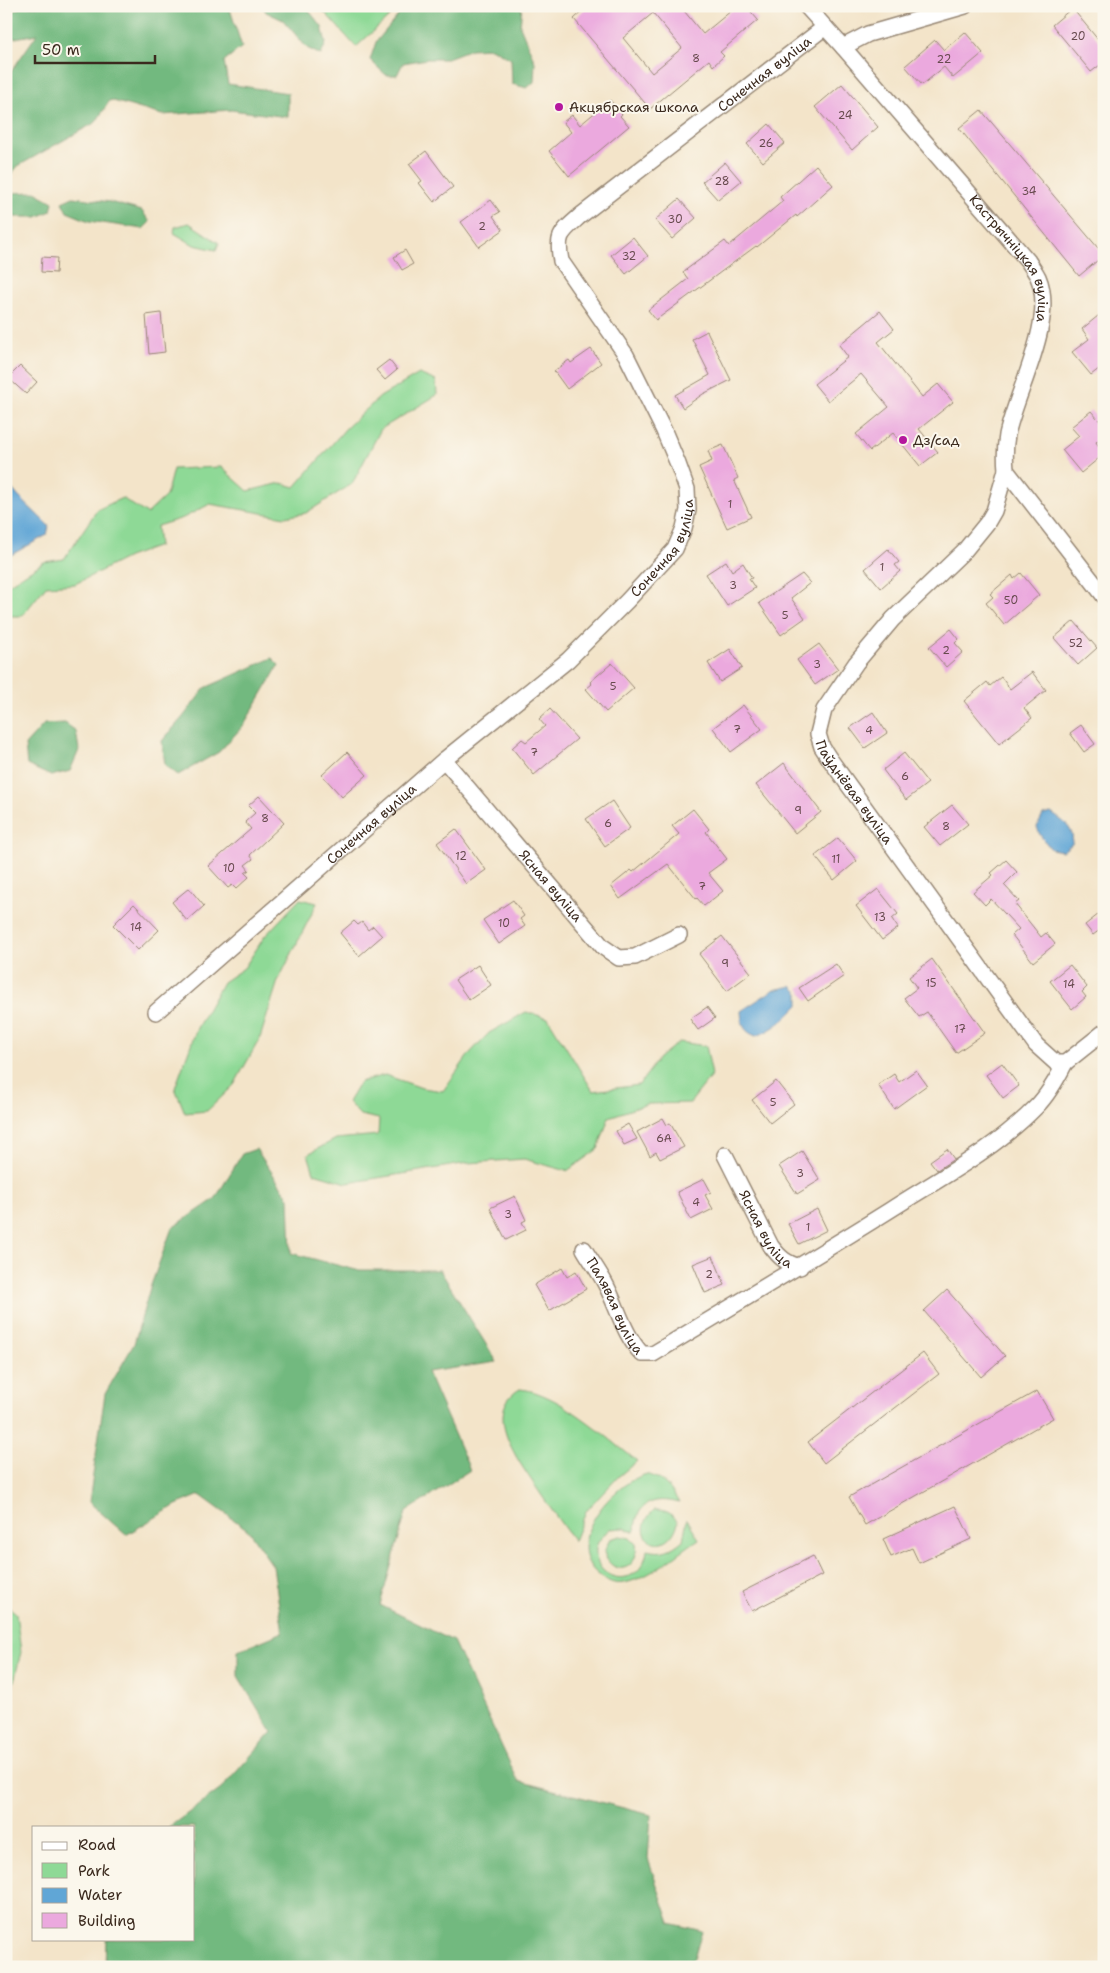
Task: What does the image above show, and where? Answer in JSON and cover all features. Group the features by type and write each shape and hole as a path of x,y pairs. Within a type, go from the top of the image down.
{"street":[{"name":"Кастрычніцкая вуліца","path":"806,6 1028,261 1038,278 1043,302 1041,324 1007,436 1006,470"},
{"path":"843,47 868,34 965,6"},
{"name":"Сонечная вуліца","path":"156,1012 444,760 568,660 627,601 675,549 684,528 688,510 687,489 678,464 664,431 626,355 561,261 558,245 562,232 580,216 825,27"},
{"path":"1006,470 1104,596"},
{"name":"Паўднёвая вуліца","path":"1006,470 994,511 987,523 959,556 893,619 856,663 824,710 818,734 822,747 829,758 1036,1045 1056,1063 1065,1063"},
{"name":"Ясная вуліца","path":"444,760 603,947 619,958 635,957 679,934"},
{"path":"800,1267 980,1153 1012,1130 1037,1106 1054,1083 1065,1063 1104,1032"},
{"name":"Ясная вуліца","path":"725,1155 771,1246 786,1263 800,1267"},
{"name":"Палявая вуліца","path":"584,1249 606,1285 636,1347 642,1354 653,1354 800,1267"}],"green space":[{"path":"23,6 229,6 242,47 224,61 228,84 288,93 288,117 231,110 162,115 110,100 96,122 18,166 6,180 6,79 37,34 10,39 6,36 7,14"},
{"path":"263,6 305,6 322,27 326,43 321,55 307,48 283,20 266,12"},
{"path":"319,6 401,6 356,47"},
{"path":"406,6 522,6 520,26 535,62 534,82 527,88 512,84 511,59 491,48 471,49 445,59 427,59 403,63 397,75 386,75 370,60 376,42"},
{"path":"6,182 10,193 35,192 53,202 51,211 37,217 6,217"},
{"path":"73,197 110,202 142,211 150,222 143,229 89,221 67,212 62,202"},
{"path":"189,223 219,243 216,250 194,245 174,233 175,227"},
{"path":"419,374 436,381 437,395 381,429 352,484 306,513 285,517 210,504 183,518 157,526 159,546 128,557 75,584 46,586 22,616 6,616 6,586 44,562 64,559 97,510 122,498 147,514 166,496 173,469 221,467 248,491 281,483 295,487 346,428 380,397"},
{"path":"272,658 279,665 243,726 219,752 178,775 165,765 162,741 205,688"},
{"path":"65,723 76,731 79,750 70,771 51,776 27,765 25,745 44,724"},
{"path":"300,899 317,903 278,981 260,1038 234,1085 207,1111 185,1113 175,1088 197,1028 223,982 244,968 265,936"},
{"path":"526,1012 548,1018 593,1091 639,1085 659,1058 679,1042 706,1046 712,1075 690,1103 647,1104 609,1117 598,1149 567,1171 524,1159 468,1163 347,1183 314,1173 308,1154 336,1139 378,1135 379,1119 360,1115 348,1102 360,1082 385,1075 422,1088 443,1091 470,1053 489,1033"},
{"path":"256,1149 289,1198 291,1253 356,1270 440,1270 497,1362 427,1372 470,1470 406,1512 380,1605 453,1641 518,1781 651,1815 648,1859 670,1923 702,1931 694,1959 677,1967 105,1967 106,1940 195,1940 195,1826 170,1826 221,1789 272,1732 238,1676 238,1651 283,1632 273,1566 248,1530 200,1495 176,1505 126,1535 89,1502 105,1394 134,1344 150,1288 172,1228 215,1199 242,1154"},
{"path":"520,1389 535,1392 566,1407 637,1461 619,1476 586,1511 574,1541 524,1469 508,1440 503,1412 508,1399"},
{"path":"647,1474 666,1485 679,1503 662,1500 648,1504 638,1514 635,1532 624,1528 609,1529 599,1540 596,1548 597,1560 602,1569 609,1575 618,1578 628,1577 636,1572 643,1563 647,1550 658,1552 666,1550 683,1540 687,1519 699,1539 644,1576 624,1583 611,1582 599,1575 588,1562 585,1548 588,1532 595,1517 619,1489"},
{"path":"654,1510 668,1512 678,1522 673,1534 659,1543 646,1537 644,1529 646,1520"},
{"path":"620,1536 630,1538 636,1544 634,1560 624,1568 613,1566 604,1552 610,1539"},
{"path":"6,1605 16,1613 21,1652 9,1703 6,1704"}],"water":[{"path":"6,482 49,526 47,535 11,555 6,555"},
{"path":"1051,813 1064,822 1072,834 1072,844 1063,851 1051,849 1040,835 1037,827 1043,815"},
{"path":"792,986 799,993 799,1005 774,1027 756,1036 746,1030 741,1011 773,990"}],"building":[{"path":"588,6 680,6 703,34 737,6 746,6 758,20 720,52 724,56 713,66 709,60 650,109 574,19","holes":["653,13 682,48 652,73 623,38"]},
{"path":"1072,8 1104,47 1104,62 1091,72 1052,25"},
{"path":"965,32 983,53 953,78 944,67 922,85 905,66 935,40 944,50"},
{"path":"842,84 878,127 852,150 815,107"},
{"path":"610,100 629,126 569,176 549,151 571,132 563,122 572,115 580,125"},
{"path":"981,110 1104,255 1079,276 959,128"},
{"path":"769,124 785,143 763,162 747,144"},
{"path":"426,151 453,187 434,202 419,183 422,181 409,164"},
{"path":"725,162 741,181 718,200 702,182"},
{"path":"816,165 833,185 797,217 796,215 757,247 656,320 648,310 688,279 683,272 725,241 729,246 783,201 780,197"},
{"path":"679,199 696,218 672,239 655,220"},
{"path":"491,200 500,212 493,216 503,230 479,247 461,222"},
{"path":"633,237 648,256 626,274 611,255"},
{"path":"405,250 413,264 402,270 394,257"},
{"path":"42,257 57,258 56,273 41,272"},
{"path":"880,311 894,329 878,342 922,397 938,384 953,402 919,429 938,452 920,466 893,433 870,451 856,434 889,407 861,374 828,401 814,384 848,357 839,345"},
{"path":"1104,311 1104,365 1091,375 1072,352 1089,339 1082,329"},
{"path":"161,313 165,352 149,354 146,315"},
{"path":"707,331 731,380 703,394 683,408 675,395 710,375 692,339"},
{"path":"591,349 601,363 567,389 554,371 569,360 571,363"},
{"path":"389,360 397,370 385,380 376,370"},
{"path":"20,366 37,382 26,394 8,378"},
{"path":"1091,411 1104,426 1104,436 1096,442 1104,454 1081,473 1062,450 1079,436 1071,427"},
{"path":"723,445 738,478 734,480 751,517 727,528 699,467 712,461 708,451"},
{"path":"888,549 899,562 895,565 900,571 881,588 865,569"},
{"path":"726,561 732,571 743,563 752,578 749,579 755,588 727,606 706,574"},
{"path":"1021,573 1039,595 1004,625 986,603 993,597 990,594 1012,575 1014,579"},
{"path":"802,574 810,583 791,598 805,618 781,635 759,603"},
{"path":"1074,621 1097,648 1078,665 1054,638"},
{"path":"951,629 959,639 955,643 963,652 946,667 929,647"},
{"path":"819,644 838,669 815,685 797,660"},
{"path":"730,649 742,668 720,682 708,663"},
{"path":"612,663 634,688 606,712 586,689 592,684 590,682"},
{"path":"1032,672 1046,690 1024,708 1032,718 999,744 964,701 987,682 990,686 1001,677 1010,689"},
{"path":"743,705 762,729 731,752 713,728"},
{"path":"550,709 577,739 534,775 512,748 522,739 526,742 545,726 539,719"},
{"path":"873,712 887,733 865,748 850,728"},
{"path":"1081,725 1095,744 1084,752 1070,733"},
{"path":"347,752 367,775 342,797 322,775"},
{"path":"904,753 928,783 906,800 883,770"},
{"path":"784,763 821,812 795,833 756,785"},
{"path":"259,796 284,823 250,855 253,859 245,865 249,870 245,873 249,877 236,889 232,885 228,888 208,866 251,829 245,822 255,813 248,806"},
{"path":"612,801 630,828 605,846 586,819"},
{"path":"952,805 968,824 940,846 924,827"},
{"path":"693,809 709,829 706,832 727,859 708,873 723,891 704,906 696,899 668,864 620,899 611,886 631,870 633,872 679,834 672,826"},
{"path":"456,829 486,870 466,884 437,843"},
{"path":"838,838 857,861 834,880 815,856"},
{"path":"1006,860 1017,872 1004,885 1019,901 1015,904 1041,937 1046,933 1055,944 1033,962 1012,935 1019,929 991,899 985,905 973,892 993,875 991,873"},
{"path":"189,888 204,906 187,921 172,902"},
{"path":"878,889 898,914 892,919 898,928 882,940 856,906"},
{"path":"513,900 524,916 520,919 525,926 499,944 483,920"},
{"path":"134,904 159,930 138,950 113,925"},
{"path":"1104,910 1104,927 1093,935 1085,925"},
{"path":"354,921 358,925 362,922 368,930 373,926 382,936 359,956 340,933"},
{"path":"722,936 751,973 727,991 699,954"},
{"path":"932,959 985,1033 956,1053 927,1012 919,1017 904,998 917,988 909,977"},
{"path":"836,964 844,976 808,1001 799,988"},
{"path":"478,965 491,985 469,1000 455,980"},
{"path":"1070,965 1087,987 1082,992 1086,997 1072,1009 1050,981"},
{"path":"707,1007 715,1018 698,1030 690,1019"},
{"path":"1002,1063 1019,1086 1003,1098 986,1075"},
{"path":"916,1070 927,1085 894,1109 878,1085 894,1074 899,1082"},
{"path":"776,1081 794,1104 770,1123 752,1100"},
{"path":"663,1118 667,1125 670,1123 684,1147 660,1159 656,1152 650,1156 637,1132"},
{"path":"628,1124 637,1139 624,1145 616,1131"},
{"path":"947,1149 954,1159 937,1170 930,1161"},
{"path":"802,1151 820,1180 797,1194 779,1166"},
{"path":"704,1179 711,1192 705,1195 713,1209 691,1220 677,1192"},
{"path":"515,1196 526,1220 522,1222 526,1230 506,1240 490,1208"},
{"path":"817,1209 827,1230 799,1244 788,1224"},
{"path":"713,1256 725,1285 705,1293 693,1264"},
{"path":"562,1268 567,1277 576,1271 586,1289 549,1311 534,1285"},
{"path":"947,1290 1005,1356 981,1377 924,1311"},
{"path":"923,1353 939,1374 824,1463 808,1442"},
{"path":"1037,1391 1053,1418 865,1525 849,1497"},
{"path":"955,1506 971,1539 919,1563 912,1548 891,1557 883,1539"},
{"path":"813,1556 822,1575 752,1611 742,1592"}],"place":[{"name":"Акцябрская школа","path":"559,107"},
{"name":"Дз/сад","path":"903,440"}]}
